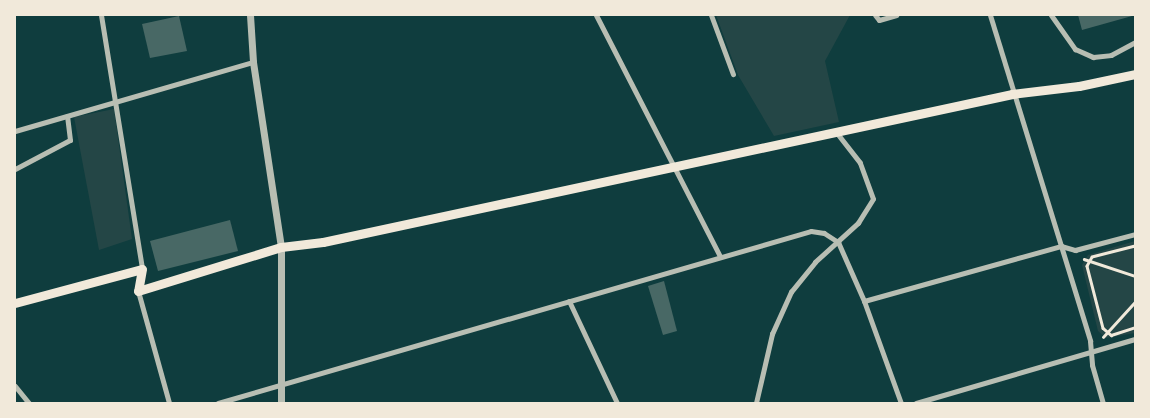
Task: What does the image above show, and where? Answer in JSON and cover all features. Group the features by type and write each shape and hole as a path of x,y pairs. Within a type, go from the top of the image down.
{"main road":[{"path":"15,304 142,269 138,291 281,247 323,242 1012,94 1079,86 1135,74"}],"street":[{"path":"101,15 142,269"},
{"path":"250,15 252,62 281,247 279,385 281,403"},
{"path":"596,15 720,256"},
{"path":"711,15 733,74"},
{"path":"875,15 879,20 896,15"},
{"path":"990,15 1012,94 1090,341 1103,403"},
{"path":"1051,15 1075,49 1093,57 1111,55 1135,42"},
{"path":"15,131 116,100 252,62"},
{"path":"15,169 70,140 67,116"},
{"path":"756,403 772,334 791,292 815,262 858,224 873,199 860,164 836,132"},
{"path":"218,403 811,231 824,233 838,242 864,301 900,403"},
{"path":"864,301 1061,246 1075,250 1135,234"},
{"path":"138,291 169,403"},
{"path":"569,301 617,403"},
{"path":"916,403 1135,339"},
{"path":"15,386 29,403"}],"path":[{"path":"1135,246 1090,261 1087,266 1103,328 1111,335 1135,328"},
{"path":"1084,259 1135,276"},
{"path":"1103,337 1135,302"}],"shaded area":[{"path":"716,15 850,15 825,61 839,122 774,136 738,75"},
{"path":"114,109 132,239 99,250 74,117"},
{"path":"1135,241 1135,333 1106,338 1098,331 1082,265 1088,255"}],"building":[{"path":"1078,15 1132,15 1132,16 1082,30"},
{"path":"179,16 187,51 150,58 142,24"},
{"path":"230,220 238,251 158,271 150,241"},
{"path":"664,281 677,331 663,335 648,286"}]}
